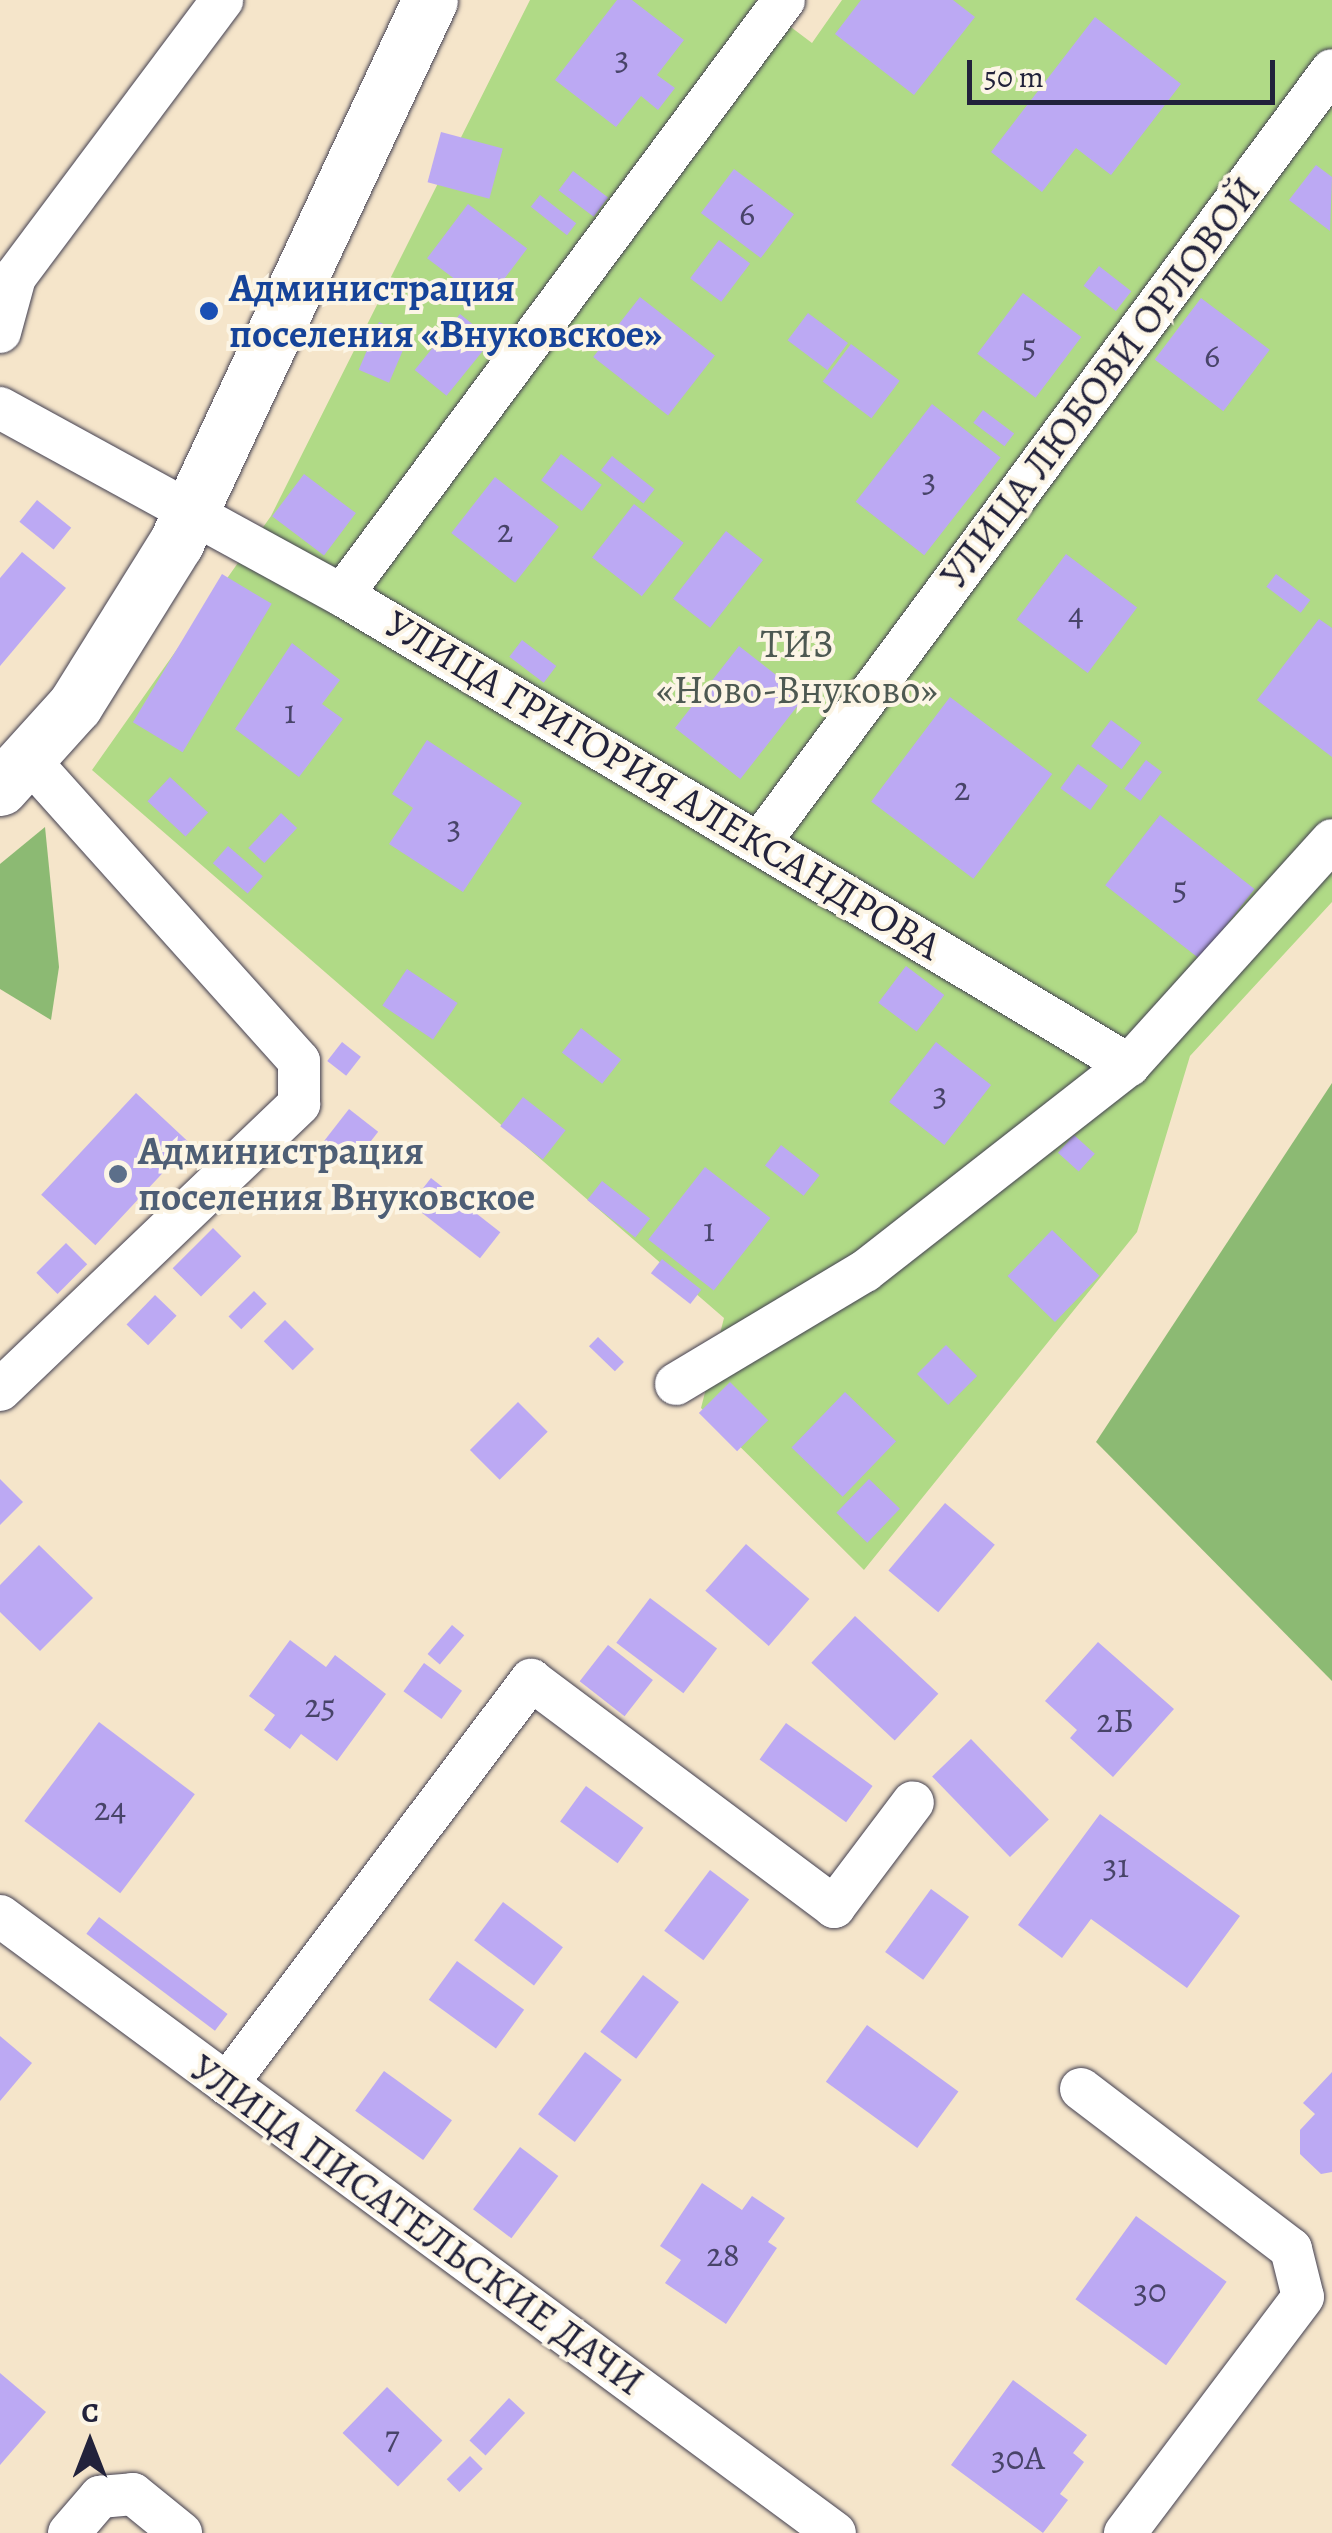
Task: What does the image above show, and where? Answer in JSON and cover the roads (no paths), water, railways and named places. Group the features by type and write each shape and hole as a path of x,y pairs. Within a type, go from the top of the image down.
{"main road":[{"path":"15,774 110,654 190,518 430,0"}],"street":[{"path":"0,332 14,276 222,0"},
{"path":"342,596 784,0"},
{"name":"УЛИЦА ЛЮБОВИ ОРЛОВОЙ","path":"760,841 1332,70"},
{"name":"УЛИЦА ГРИГОРИЯ АЛЕКСАНДРОВА","path":"0,408 190,518 342,596 760,841 1129,1065"},
{"path":"0,1390 298,1104 300,1061 15,774"},
{"path":"676,1384 865,1272 1129,1065 1332,840"},
{"path":"227,2084 531,1680 834,1907 913,1802"},
{"name":"УЛИЦА ПИСАТЕЛЬСКИЕ ДАЧИ","path":"0,1916 835,2533"},
{"path":"1080,2089 1291,2249 1303,2297 1125,2533"},
{"path":"69,2533 100,2497 133,2494 181,2533"}],"place":[{"name":"Администрация поселения «Внуковское»","path":"209,311"},
{"name":"Администрация поселения Внуковское","path":"118,1174"}],"park label":[{"name":"ТИЗ «Ново-Внуково»","path":"797,667"}]}
